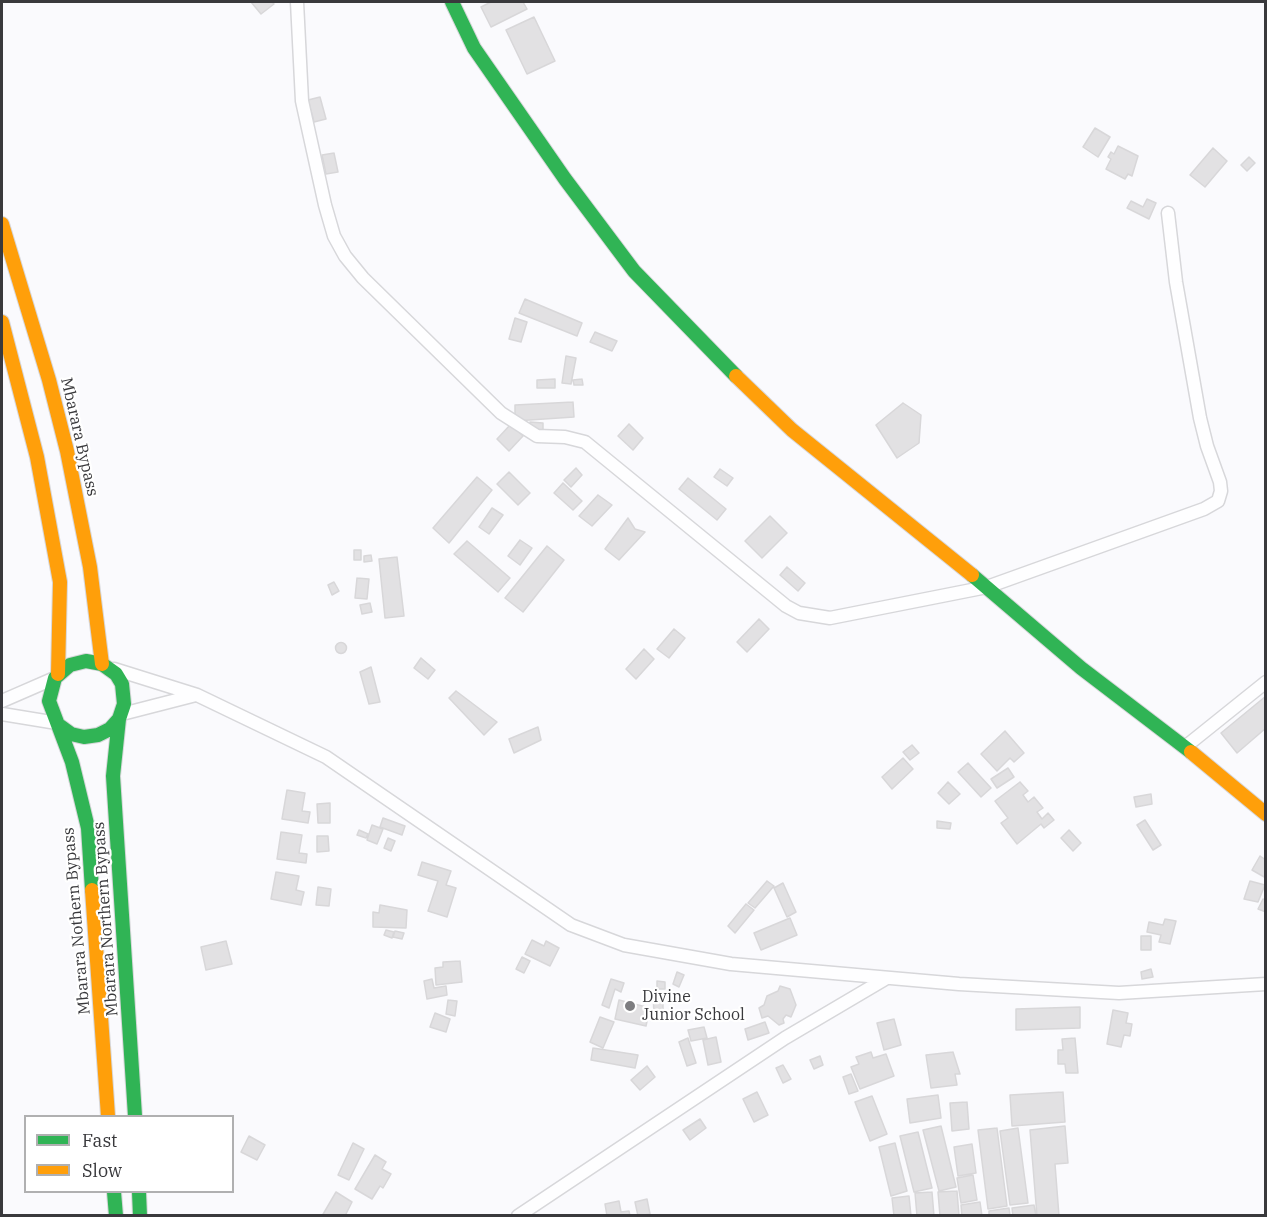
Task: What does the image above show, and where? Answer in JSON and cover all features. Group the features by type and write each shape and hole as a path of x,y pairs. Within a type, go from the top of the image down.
{"main road":[{"path":"452,2 474,48 536,138 634,271 707,348 792,430 987,587 1081,668 1185,747 1266,814"},
{"name":"Mbarara Bypass","path":"2,224 49,380 67,451 90,567 105,665"},
{"path":"2,322 38,457 60,582 61,630 56,676 49,701 59,725 71,734 84,737 98,735 110,729 120,717 124,704 122,684 105,665 86,661 70,664 56,676"},
{"name":"Mbarara Northern Bypass","path":"120,717 112,776 135,1115"},
{"name":"Mbarara Nothern Bypass","path":"59,725 88,828 108,1115"},
{"path":"114,1193 116,1215"},
{"path":"139,1193 140,1215"}],"street":[{"path":"297,2 302,101 334,236 345,256 363,278 501,414 537,436 565,437 585,442 786,606 799,613 830,618 987,587 1211,506 1220,496 1219,473 1207,446 1200,418 1178,292 1168,213"},
{"path":"105,665 197,695 326,757 411,813 502,880 571,925 597,937 686,958 792,971 887,978 1119,993 1266,984"},
{"path":"2,701 56,676"},
{"path":"1185,747 1266,682"},
{"path":"120,717 197,695"},
{"path":"2,714 59,725"},
{"path":"518,1215 795,1032 887,978"}],"building":[{"path":"251,2 272,2 274,4 261,14"},
{"path":"491,2 523,2 527,9 491,27 481,7"},
{"path":"534,17 555,61 527,74 506,30"},
{"path":"320,97 326,119 314,122 308,100"},
{"path":"1095,128 1110,137 1098,157 1083,147"},
{"path":"1118,146 1138,156 1132,176 1128,174 1125,179 1106,169 1111,159 1108,157 1111,152 1114,154"},
{"path":"1213,148 1227,161 1205,187 1190,175"},
{"path":"334,153 338,172 326,174 322,155"},
{"path":"1249,157 1255,163 1247,171 1241,165"},
{"path":"1147,199 1156,203 1149,219 1127,208 1131,201 1143,207"},
{"path":"525,299 582,323 577,336 519,313"},
{"path":"515,318 527,322 521,342 509,339"},
{"path":"595,332 617,341 612,351 590,342"},
{"path":"566,356 576,358 571,384 562,383"},
{"path":"555,379 555,388 537,388 537,380"},
{"path":"582,379 583,385 574,385 573,380"},
{"path":"573,402 574,417 515,421 515,405"},
{"path":"903,403 921,415 919,443 897,458 876,425"},
{"path":"530,422 543,423 543,430 530,429"},
{"path":"511,424 523,436 509,451 497,439"},
{"path":"629,424 643,438 633,450 618,436"},
{"path":"576,468 582,475 571,487 564,480"},
{"path":"720,469 733,478 727,486 714,477"},
{"path":"509,472 530,493 518,505 497,484"},
{"path":"477,477 492,490 449,543 433,528"},
{"path":"688,478 726,509 717,520 679,489"},
{"path":"563,483 582,501 573,510 554,493"},
{"path":"598,495 612,505 592,526 579,516"},
{"path":"492,508 503,515 489,534 479,527"},
{"path":"770,516 787,533 762,558 745,541"},
{"path":"628,518 635,529 645,532 619,560 605,549"},
{"path":"520,540 532,548 520,565 508,556"},
{"path":"467,541 510,578 498,592 454,554"},
{"path":"547,546 564,560 523,612 505,598"},
{"path":"354,550 361,550 361,560 354,560"},
{"path":"371,555 372,561 364,562 364,556"},
{"path":"397,557 404,616 385,618 379,559"},
{"path":"787,567 805,583 798,591 780,575"},
{"path":"357,578 369,579 367,599 355,598"},
{"path":"334,582 339,591 332,595 328,585"},
{"path":"370,603 372,612 362,614 360,605"},
{"path":"759,619 769,629 747,652 737,642"},
{"path":"674,629 685,638 669,658 657,649"},
{"path":"341,643 345,644 345,652 341,653 337,652 336,648 337,644"},
{"path":"644,649 654,659 636,679 626,669"},
{"path":"421,658 435,670 428,679 414,668"},
{"path":"371,667 380,702 369,704 360,672"},
{"path":"456,691 497,722 484,735 449,698"},
{"path":"1266,696 1266,728 1237,753 1221,733"},
{"path":"538,727 541,740 514,753 509,739"},
{"path":"1005,731 1024,753 1014,762 1010,758 997,771 981,754"},
{"path":"912,745 919,753 910,760 903,752"},
{"path":"903,758 913,769 892,789 882,777"},
{"path":"968,763 991,788 981,797 958,772"},
{"path":"1008,768 1014,777 997,788 991,779"},
{"path":"948,782 960,794 949,804 938,793"},
{"path":"1020,782 1028,791 1023,795 1028,802 1034,797 1043,808 1037,812 1042,819 1048,813 1054,820 1044,828 1041,824 1017,844 1001,823 1008,818 995,801"},
{"path":"287,790 305,793 302,811 310,812 308,823 282,819"},
{"path":"1151,794 1152,804 1136,807 1134,797"},
{"path":"330,803 330,823 318,823 317,804"},
{"path":"383,818 405,826 402,835 380,827"},
{"path":"1145,820 1161,845 1153,850 1137,825"},
{"path":"937,821 951,823 950,829 937,828"},
{"path":"372,825 383,829 377,844 367,840"},
{"path":"359,830 368,834 366,838 357,835"},
{"path":"1069,830 1081,843 1073,851 1061,838"},
{"path":"281,832 302,835 299,853 307,854 306,863 277,859"},
{"path":"317,836 328,836 329,851 317,852"},
{"path":"388,838 395,841 391,851 384,848"},
{"path":"1260,856 1266,860 1266,878 1252,870"},
{"path":"422,862 451,871 446,885 456,888 447,917 428,911 438,881 418,875"},
{"path":"276,872 299,876 296,890 304,892 301,905 271,899"},
{"path":"767,881 774,886 755,908 748,903"},
{"path":"1250,881 1265,885 1258,902 1244,899"},
{"path":"783,883 796,912 787,917 774,888"},
{"path":"318,887 331,889 329,906 316,905"},
{"path":"1263,899 1266,900 1266,912 1258,909"},
{"path":"746,904 754,910 735,933 728,926"},
{"path":"380,905 407,910 406,928 373,927 373,912 379,913"},
{"path":"790,918 797,935 761,950 754,933"},
{"path":"1165,919 1176,921 1170,944 1159,942 1161,935 1147,932 1149,922 1163,925"},
{"path":"386,930 394,932 392,938 384,935"},
{"path":"395,931 404,933 402,939 393,937"},
{"path":"1141,936 1151,936 1151,950 1141,950"},
{"path":"532,940 544,946 546,941 559,948 550,966 525,954"},
{"path":"226,941 232,964 206,970 201,947"},
{"path":"522,957 530,961 524,973 516,969"},
{"path":"460,961 462,982 436,985 435,968 443,967 443,962"},
{"path":"1151,969 1153,977 1142,979 1141,972"},
{"path":"677,972 684,975 679,987 673,984"},
{"path":"432,979 434,988 446,986 447,995 427,999 424,981"},
{"path":"611,979 624,983 621,992 615,989 609,1008 602,1005"},
{"path":"657,981 665,982 665,989 657,989"},
{"path":"780,986 790,989 796,1005 791,1017 786,1015 783,1019 784,1023 779,1025 768,1016 762,1018 759,1008 764,1005 767,996 778,991"},
{"path":"653,993 663,993 663,1015 654,1015"},
{"path":"448,1000 457,1001 455,1016 446,1014"},
{"path":"619,1000 650,1008 646,1026 615,1019"},
{"path":"1080,1007 1080,1028 1016,1030 1016,1009"},
{"path":"1113,1010 1128,1013 1126,1023 1132,1024 1130,1036 1124,1035 1121,1047 1107,1044"},
{"path":"435,1013 450,1019 446,1032 430,1027"},
{"path":"600,1017 614,1022 603,1048 590,1042"},
{"path":"894,1019 901,1045 884,1050 877,1023"},
{"path":"765,1022 769,1033 748,1040 745,1029"},
{"path":"704,1027 707,1038 691,1041 688,1030"},
{"path":"716,1037 721,1062 708,1065 703,1040"},
{"path":"688,1038 696,1063 687,1066 679,1042"},
{"path":"1075,1038 1078,1073 1066,1073 1065,1064 1058,1064 1058,1050 1063,1050 1062,1039"},
{"path":"593,1048 638,1055 635,1068 591,1060"},
{"path":"871,1052 873,1058 886,1054 894,1076 860,1089 851,1067 859,1064 856,1057"},
{"path":"953,1052 960,1074 955,1074 957,1085 931,1088 926,1055"},
{"path":"820,1056 823,1065 814,1069 810,1060"},
{"path":"783,1065 791,1079 783,1083 776,1068"},
{"path":"647,1066 655,1077 640,1090 631,1080"},
{"path":"851,1074 858,1091 849,1094 843,1077"},
{"path":"757,1092 768,1115 754,1122 743,1099"},
{"path":"1063,1092 1065,1122 1012,1126 1010,1095"},
{"path":"938,1095 941,1118 910,1123 907,1099"},
{"path":"872,1096 887,1134 870,1141 855,1102"},
{"path":"967,1102 969,1129 952,1131 950,1103"},
{"path":"700,1119 706,1128 690,1140 683,1130"},
{"path":"941,1126 956,1187 939,1191 923,1130"},
{"path":"1065,1126 1068,1163 1055,1164 1059,1216 1037,1216 1030,1130"},
{"path":"997,1128 1007,1206 988,1209 978,1130"},
{"path":"1018,1128 1028,1203 1010,1205 1000,1131"},
{"path":"918,1132 932,1188 914,1192 900,1136"},
{"path":"249,1136 265,1145 257,1160 241,1152"},
{"path":"353,1143 364,1149 349,1180 338,1175"},
{"path":"895,1143 907,1191 891,1196 879,1147"},
{"path":"972,1144 976,1173 958,1176 954,1147"},
{"path":"375,1155 386,1162 382,1169 391,1174 383,1188 380,1186 372,1199 355,1189"},
{"path":"973,1175 977,1200 961,1203 957,1178"},
{"path":"957,1191 959,1216 940,1216 938,1192"},
{"path":"336,1192 352,1202 345,1216 322,1216"},
{"path":"932,1192 934,1216 917,1216 915,1193"},
{"path":"909,1196 911,1216 894,1216 892,1198"},
{"path":"647,1199 650,1214 638,1216 635,1202"},
{"path":"619,1201 621,1212 629,1211 630,1216 607,1216 605,1204"},
{"path":"980,1202 982,1216 962,1216 961,1205"},
{"path":"1034,1205 1036,1216 1013,1216 1012,1208"},
{"path":"1009,1208 1010,1216 989,1216 989,1211"}],"traffic: fast":[{"path":"452,2 474,48 565,179 634,271 736,376"},
{"path":"972,575 1081,668 1191,752"},
{"path":"60,726 71,734 84,737 98,735 110,729 119,719 124,704 122,684 116,674 102,664 86,661 70,665 55,678 49,701 72,762 88,828 92,890"},
{"path":"119,719 113,776 135,1115"},
{"path":"114,1193 116,1216"},
{"path":"139,1193 140,1216"}],"traffic: slow":[{"path":"2,224 49,380 67,451 90,567 102,664"},
{"path":"2,322 37,457 60,582 58,674"},
{"path":"736,376 792,430 972,575"},
{"path":"1191,752 1266,814"},
{"path":"92,890 108,1115"}],"place":[{"name":"Divine Junior School","path":"630,1006"}]}
